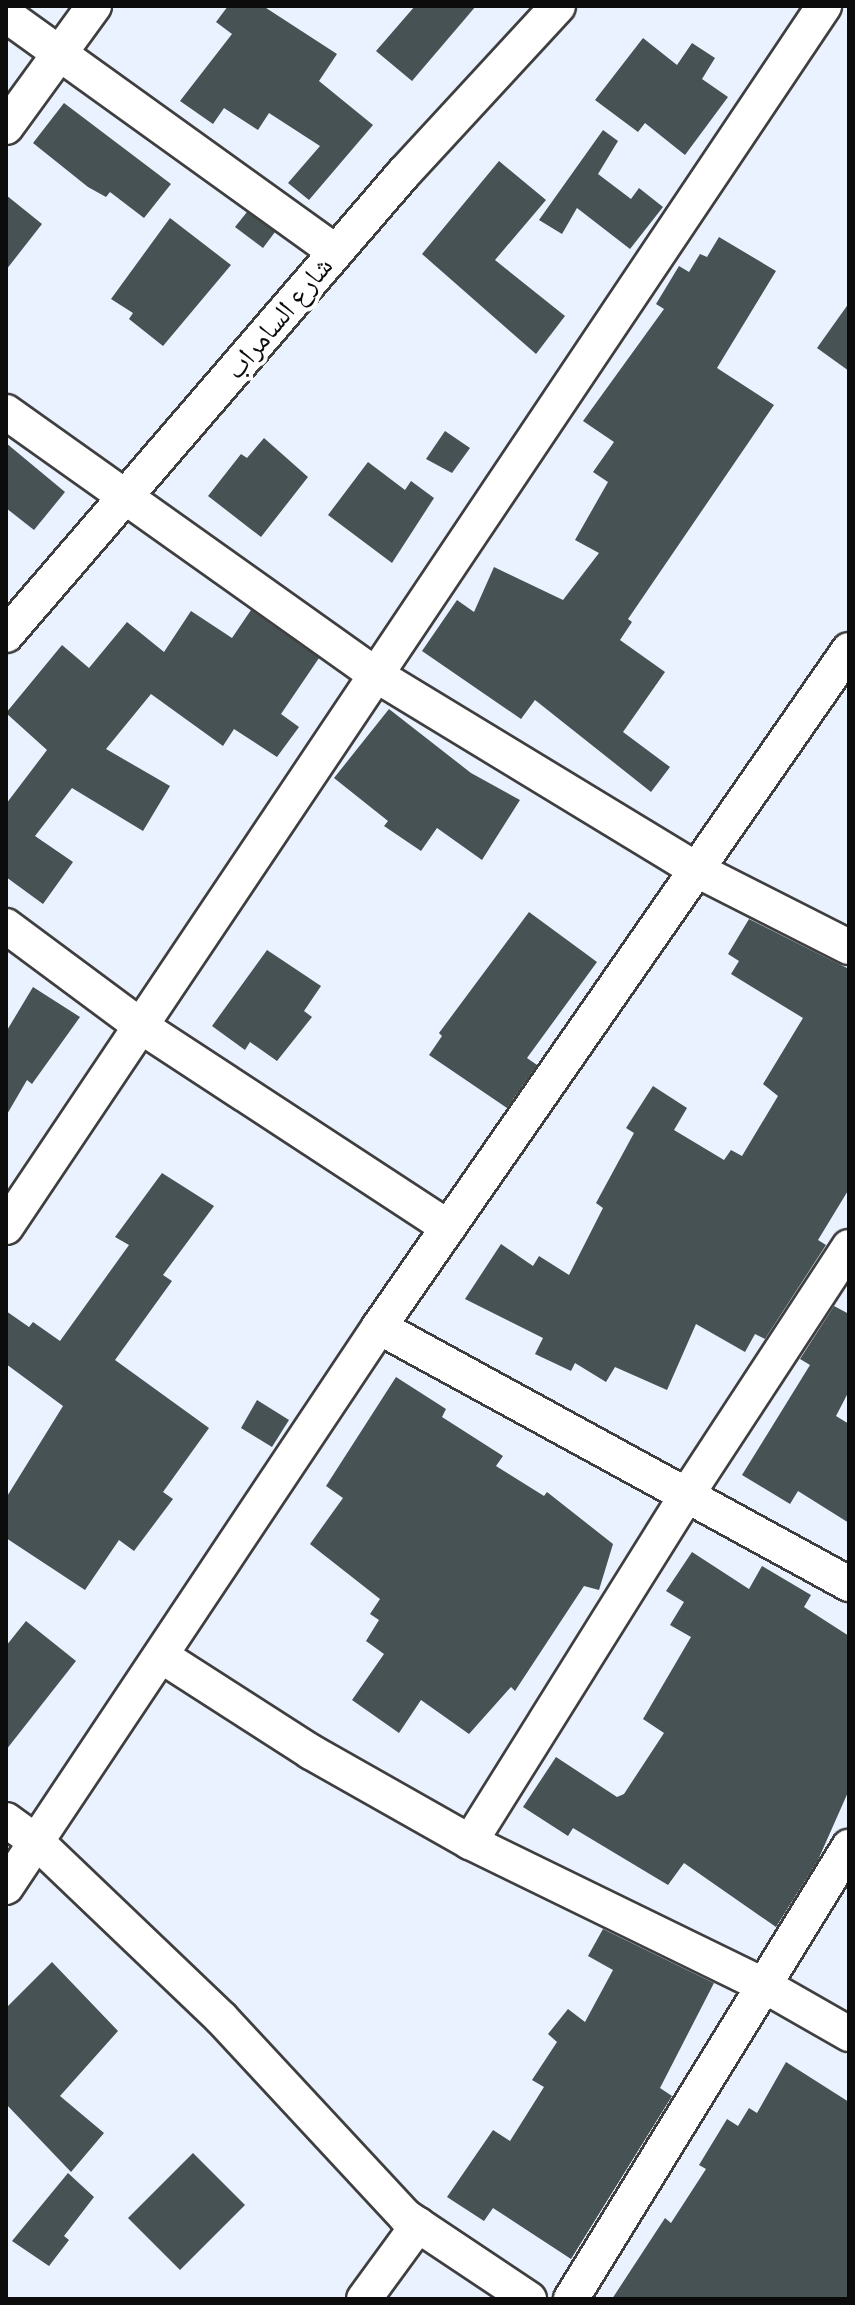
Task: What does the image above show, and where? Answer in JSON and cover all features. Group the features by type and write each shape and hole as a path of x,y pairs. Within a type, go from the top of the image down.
{"street":[{"path":"6,127 94,6"},
{"name":"شارع السامراب","path":"6,635 335,251 558,6"},
{"path":"6,1227 824,6"},
{"path":"6,15 335,251"},
{"path":"6,412 378,676 697,870 849,947"},
{"path":"6,1887 39,1844 379,1327 849,650"},
{"path":"6,926 142,1027 448,1227"},
{"path":"470,1842 688,1493 849,1247"},
{"path":"379,1327 688,1493 849,1584"},
{"path":"163,1657 311,1752 470,1842 765,1986 849,2034"},
{"path":"6,1820 39,1844 222,2019 418,2225 529,2299"},
{"path":"571,2299 849,1847"},
{"path":"364,2299 418,2225"}],"building":[{"path":"228,6 263,6 337,54 319,81 373,125 309,200 288,183 320,146 269,113 258,130 224,108 213,124 180,101 232,34 216,22"},
{"path":"415,6 476,6 412,81 376,51"},
{"path":"643,38 677,65 692,43 715,58 702,79 728,97 685,155 645,123 638,132 595,100"},
{"path":"64,103 171,184 144,218 110,192 106,197 88,187 33,143"},
{"path":"603,130 618,141 598,174 631,199 639,188 663,207 630,249 577,208 562,234 539,220"},
{"path":"499,161 546,200 495,260 565,316 536,354 422,254"},
{"path":"6,195 42,224 6,270"},
{"path":"247,212 275,232 263,248 235,227"},
{"path":"170,218 231,265 163,346 129,319 133,313 111,299"},
{"path":"719,237 776,271 717,368 774,405 628,619 632,622 620,640 665,672 623,732 670,767 651,792 535,700 521,719 422,651 457,600 474,612 494,567 563,600 599,553 575,540 608,482 593,472 614,442 583,421 664,309 656,304 679,266 689,272 700,254 707,257"},
{"path":"849,303 849,371 817,348"},
{"path":"445,431 470,448 452,473 426,459"},
{"path":"264,438 308,477 261,537 208,496 241,454 247,458"},
{"path":"6,443 65,492 34,530 6,508"},
{"path":"368,462 405,490 411,481 434,498 392,563 328,515"},
{"path":"251,610 319,658 281,714 299,727 277,757 234,729 223,746 151,694 106,749 170,786 143,831 72,788 35,836 73,862 43,904 6,877 6,804 47,750 6,713 62,645 89,668 127,622 164,652 191,611 232,638"},
{"path":"389,709 471,773 520,800 482,860 437,828 421,851 384,826 388,821 334,778"},
{"path":"529,912 597,962 527,1058 537,1065 507,1108 429,1055 442,1036 439,1033"},
{"path":"749,919 849,969 849,1189 818,1240 826,1245 765,1339 755,1334 745,1352 696,1324 667,1390 615,1367 606,1382 575,1363 571,1371 535,1354 543,1338 465,1299 501,1244 533,1266 539,1256 569,1275 603,1208 596,1203 634,1133 626,1128 653,1086 687,1108 674,1130 724,1160 731,1150 742,1156 778,1096 763,1084 803,1018 731,974 739,961 728,954"},
{"path":"267,950 321,986 304,1011 312,1017 277,1061 250,1042 245,1050 212,1026"},
{"path":"33,987 80,1017 32,1084 27,1080 6,1116 6,1032"},
{"path":"162,1173 214,1206 163,1275 172,1281 115,1360 209,1428 163,1492 173,1499 134,1551 119,1540 85,1590 6,1538 6,1498 63,1406 6,1364 6,1311 29,1327 33,1322 60,1341 129,1245 115,1237"},
{"path":"834,1306 849,1314 849,1391 836,1416 849,1424 849,1523 798,1491 790,1504 742,1475 810,1365 800,1359"},
{"path":"396,1377 446,1409 442,1417 503,1456 496,1466 544,1496 547,1492 613,1544 599,1590 584,1586 515,1691 511,1687 469,1734 421,1700 399,1733 352,1700 384,1654 366,1641 379,1620 370,1614 380,1599 310,1544 343,1498 326,1486"},
{"path":"257,1400 289,1420 272,1447 241,1428"},
{"path":"692,1552 749,1589 762,1566 811,1595 804,1607 849,1636 849,1790 818,1860 776,1927 684,1863 668,1885 573,1828 568,1836 523,1807 556,1757 617,1797 624,1794 664,1733 643,1719 691,1637 670,1625 684,1602 666,1591"},
{"path":"26,1621 76,1661 6,1750 6,1646"},
{"path":"603,1929 714,1983 660,2088 672,2096 571,2259 493,2208 484,2221 447,2197 493,2130 510,2141 544,2087 532,2080 557,2042 548,2034 568,2009 585,2022 613,1970 588,1956"},
{"path":"52,1962 118,2031 60,2096 104,2133 71,2172 6,2104 6,2008"},
{"path":"786,2062 849,2102 849,2299 612,2299 665,2218 671,2223 706,2169 699,2165 727,2119 738,2126 749,2108 757,2113"},
{"path":"193,2153 245,2205 180,2270 128,2218"},
{"path":"68,2173 94,2197 64,2236 69,2240 49,2266 12,2241"}]}
